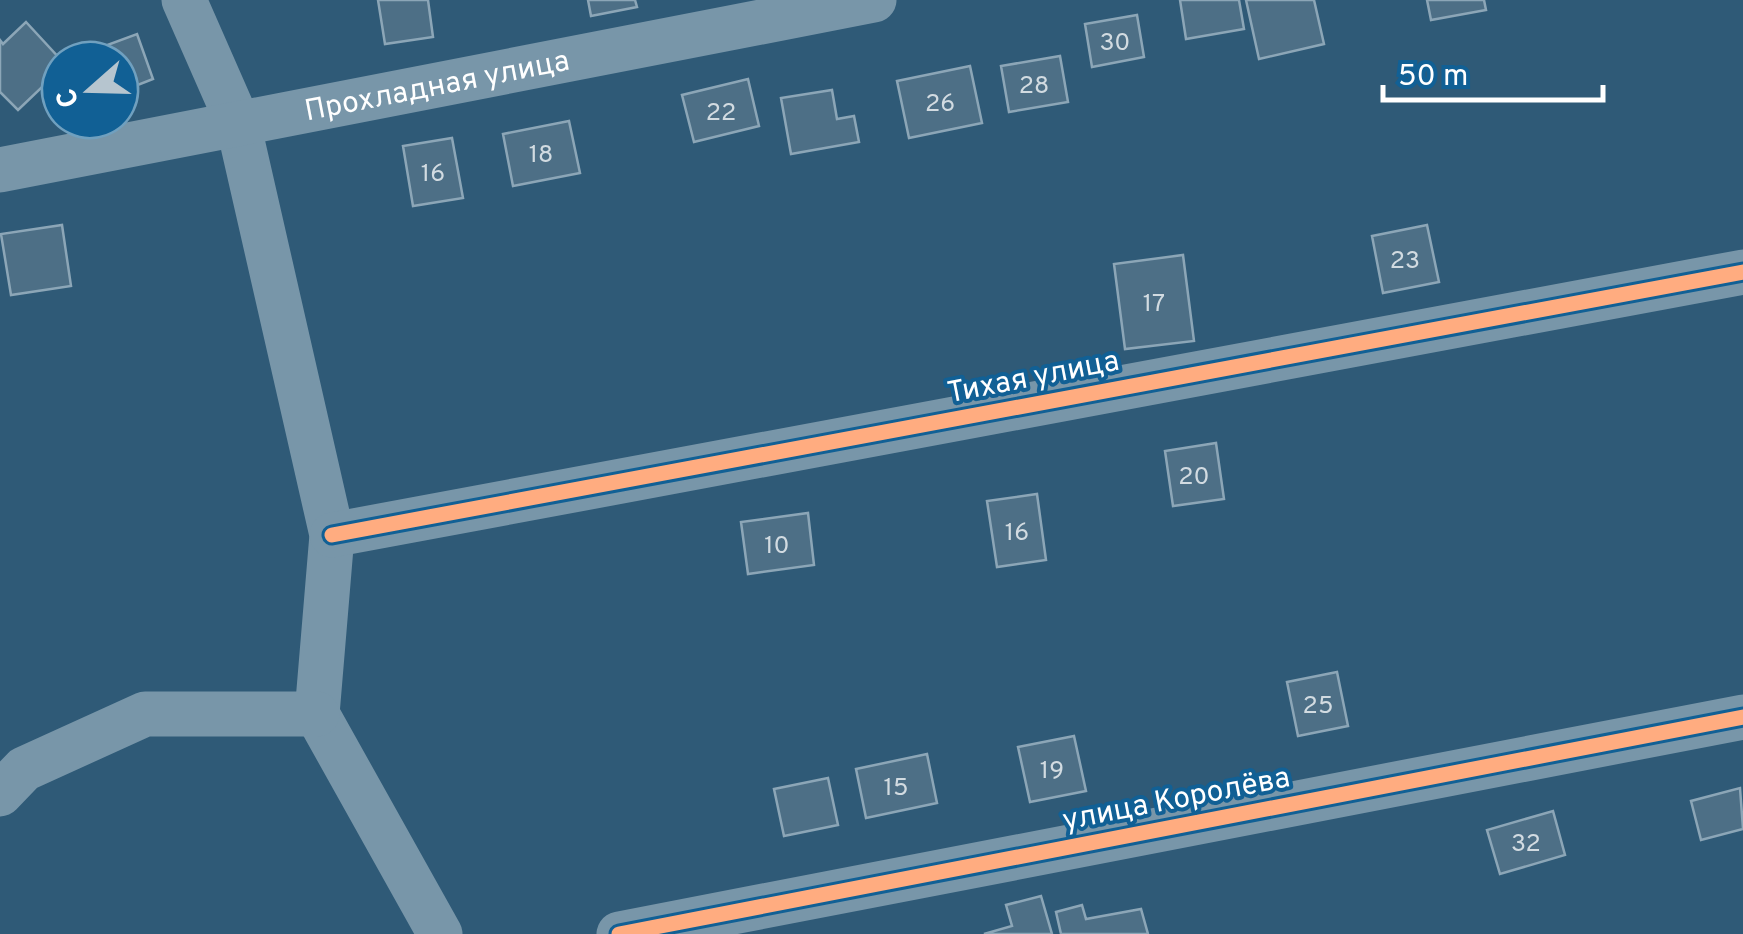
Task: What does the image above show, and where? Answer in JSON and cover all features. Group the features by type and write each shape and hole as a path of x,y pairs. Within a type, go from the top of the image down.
{"street":[{"path":"184,0 238,123 332,535 317,714 440,934"},
{"name":"Прохладная улица","path":"0,170 874,0"},
{"name":"Тихая улица","path":"332,535 1743,272"},
{"path":"0,794 24,769 145,714 317,714"},
{"name":"улица Королёва","path":"619,934 1743,717"}],"building":[{"path":"378,0 428,0 433,37 385,44"},
{"path":"588,0 635,0 637,7 591,16"},
{"path":"1180,0 1239,0 1244,29 1186,39"},
{"path":"1246,0 1314,0 1324,44 1259,59"},
{"path":"1427,0 1484,0 1486,10 1431,20"},
{"path":"1137,15 1144,57 1092,67 1085,24"},
{"path":"26,22 43,40 40,89 18,110 0,92 0,40 3,44"},
{"path":"140,42 153,79 140,84"},
{"path":"1060,56 1068,102 1009,112 1001,66"},
{"path":"970,66 982,123 909,138 897,81"},
{"path":"748,79 759,126 694,142 682,95"},
{"path":"832,90 837,119 854,116 859,142 791,154 781,98"},
{"path":"569,121 580,173 513,186 503,134"},
{"path":"452,138 463,198 413,206 403,146"},
{"path":"62,225 71,286 11,295 1,234"},
{"path":"1427,225 1439,282 1383,293 1372,236"},
{"path":"1183,255 1194,341 1125,349 1114,264"},
{"path":"1216,443 1224,499 1173,506 1165,451"},
{"path":"1037,494 1046,560 997,567 987,501"},
{"path":"808,513 814,565 748,574 741,522"},
{"path":"1337,672 1348,726 1298,736 1287,682"},
{"path":"1074,736 1086,791 1030,802 1018,747"},
{"path":"927,754 937,803 866,818 856,769"},
{"path":"828,778 838,825 784,836 774,789"},
{"path":"1740,788 1743,829 1701,840 1691,801"},
{"path":"1553,811 1565,855 1500,874 1487,830"},
{"path":"1041,896 1052,934 984,934 1012,926 1006,905"},
{"path":"1082,905 1086,919 1141,909 1148,934 1061,934 1056,912"}],"cycle path":[{"path":"332,535 1743,272"},
{"path":"619,934 1743,717"}]}
